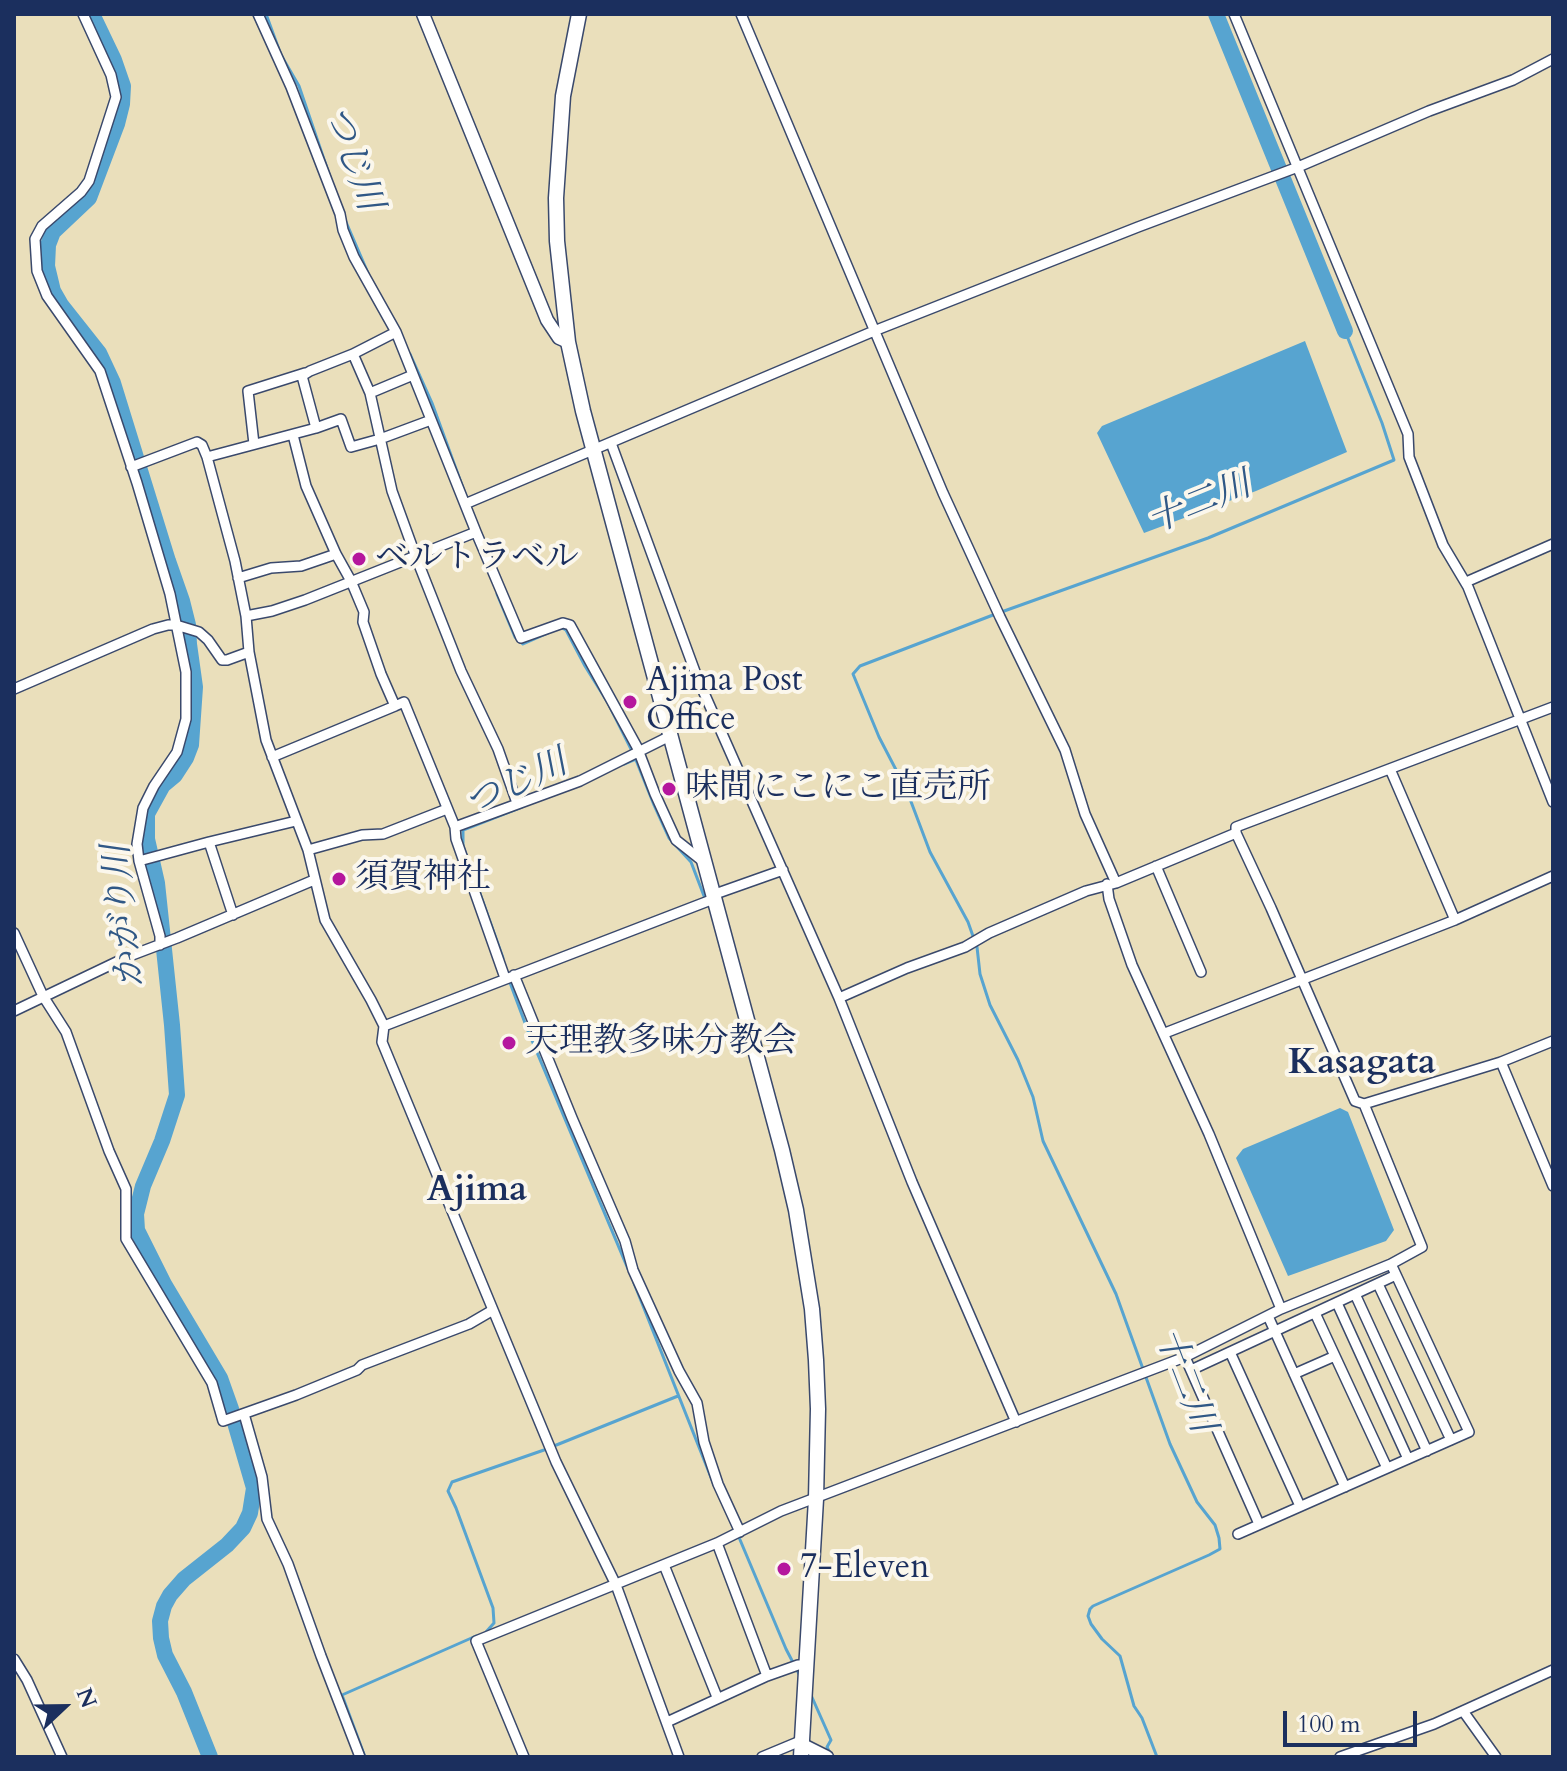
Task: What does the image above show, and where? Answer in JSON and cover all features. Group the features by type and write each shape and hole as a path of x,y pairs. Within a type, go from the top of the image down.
{"main road":[{"path":"579,14 563,96 556,198 558,255 568,342 583,411 782,1150 804,1251 818,1409 816,1499 799,1666 802,1751"}],"street":[{"path":"83,14 111,75 116,97 89,181 81,192 42,226 35,239 37,271 47,296 100,371 170,594 186,672 186,719 177,752 143,808 137,844 160,945"},
{"path":"258,14 296,101 354,257 396,332 521,638 563,623 570,625 638,752 676,840 705,863"},
{"path":"423,14 547,320 559,338 568,342"},
{"path":"741,14 943,493 1065,750 1111,884 1109,899 1132,965 1209,1134 1281,1309"},
{"path":"1234,14 1408,434 1409,457 1443,545 1466,582 1553,802"},
{"path":"465,504 874,331 1298,167 1429,111 1513,80 1553,59"},
{"path":"254,444 248,391 308,372 396,332"},
{"path":"353,354 370,393 392,491 416,557 461,671 498,749 517,803"},
{"path":"308,372 302,376 316,428"},
{"path":"370,393 413,375"},
{"path":"207,457 341,419 351,447 431,420"},
{"path":"293,435 306,486 364,612 363,622 395,706"},
{"path":"131,467 197,442 202,445 238,578 266,740 308,850 325,920 384,1026 382,1042 556,1462 616,1585 679,1757"},
{"path":"611,443 697,677 839,998 943,1255 1016,1422"},
{"path":"246,616 305,600 476,532"},
{"path":"1466,582 1553,544"},
{"path":"238,578 271,568 301,566 336,554"},
{"path":"14,689 168,625 199,632 222,660 249,652"},
{"path":"272,757 404,702 455,827 456,839 509,977 625,1241 633,1270 697,1403 704,1442 718,1484 740,1532"},
{"path":"1553,707 1236,827 1355,1101 1364,1104 1501,1062 1553,1041"},
{"path":"455,827 580,781 670,736"},
{"path":"1390,769 1455,920"},
{"path":"308,850 362,835 383,834 447,809"},
{"path":"139,861 296,821"},
{"path":"839,998 965,947 989,933 1086,891 1111,884 1236,833"},
{"path":"209,842 233,915"},
{"path":"1156,866 1201,972"},
{"path":"384,1026 783,870"},
{"path":"1165,1033 1455,920 1553,876"},
{"path":"14,1011 127,957 314,880"},
{"path":"14,933 43,996 66,1032 126,1189 126,1239 212,1383 223,1421 296,1395 357,1370 362,1365 469,1324 493,1310"},
{"path":"1501,1062 1553,1186"},
{"path":"524,1757 476,1641 717,1543 781,1511 1185,1357 1281,1309 1391,1264 1422,1247 1364,1104"},
{"path":"1238,1534 1469,1432 1391,1264"},
{"path":"1191,1370 1396,1275"},
{"path":"1378,1284 1451,1440"},
{"path":"1355,1294 1427,1451"},
{"path":"1337,1303 1408,1459"},
{"path":"1315,1313 1387,1468"},
{"path":"1268,1316 1345,1487"},
{"path":"1230,1352 1300,1506"},
{"path":"1294,1374 1335,1356"},
{"path":"1185,1357 1259,1524"},
{"path":"244,1414 262,1477 267,1519 288,1564 360,1757"},
{"path":"717,1543 767,1676"},
{"path":"664,1565 717,1697"},
{"path":"14,1659 27,1680 62,1757"},
{"path":"667,1722 717,1697 799,1666"},
{"path":"1340,1757 1434,1724 1553,1670"},
{"path":"1463,1711 1496,1757"},
{"path":"762,1757 798,1742 802,1751 827,1757"}],"water":[{"path":"1305,341 1347,452 1256,491 1144,533 1097,433 1102,426"},
{"path":"1340,1108 1348,1112 1394,1230 1386,1241 1288,1276 1236,1158 1243,1149"}],"waterway":[{"name":"かがり川","path":"92,14 123,86 122,104 89,198 53,232 48,245 47,266 53,291 99,353 113,383 182,601 195,687 191,745 186,758 175,775 163,785 147,814 147,839 157,883 177,1095 143,1186 136,1214 137,1230 164,1284 220,1378 254,1488 250,1513 243,1528 184,1579 170,1595 160,1621 165,1655 184,1692 210,1757"},
{"name":"つじ川","path":"266,14 281,55 299,86 330,177"},
{"name":"十二川","path":"1216,14 1345,331"},
{"name":"つじ川","path":"346,222 368,273"},
{"name":"十二川","path":"974,939 930,852 907,791 879,737 853,674 860,666 1208,538 1394,460 1345,331"},
{"name":"つじ川","path":"410,354 432,403 467,499"},
{"name":"つじ川","path":"497,594 515,637 523,644 548,633"},
{"name":"つじ川","path":"562,628 608,703 633,753"},
{"name":"つじ川","path":"624,764 636,759"},
{"path":"636,760 669,838 691,862 704,896"},
{"name":"つじ川","path":"503,958 463,846 463,830 522,807"},
{"name":"十二川","path":"977,947 980,974 990,1005 1033,1097 1043,1141 1116,1294 1170,1444 1197,1502 1215,1525 1219,1538 1220,1549 1093,1606 1088,1616 1102,1639 1120,1656 1134,1706 1157,1757"},
{"name":"つじ川","path":"509,980 628,1269"},
{"name":"つじ川","path":"634,1283 714,1485"},
{"path":"486,1632 494,1623 493,1608 448,1491 452,1482 544,1450 678,1396"},
{"path":"738,1535 799,1674"},
{"path":"365,1757 342,1695 476,1636"},
{"path":"811,1695 831,1740 827,1747 830,1753"}],"place":[{"name":"ベルトラベル","path":"359,559"},
{"name":"Ajima Post Office","path":"630,702"},
{"name":"味間にこにこ直売所","path":"669,789"},
{"name":"須賀神社","path":"339,879"},
{"name":"天理教多味分教会","path":"509,1043"},
{"name":"7-Eleven","path":"784,1569"}],"district":[{"name":"Kasagata","path":"1362,1065"},
{"name":"Ajima","path":"477,1192"}]}
